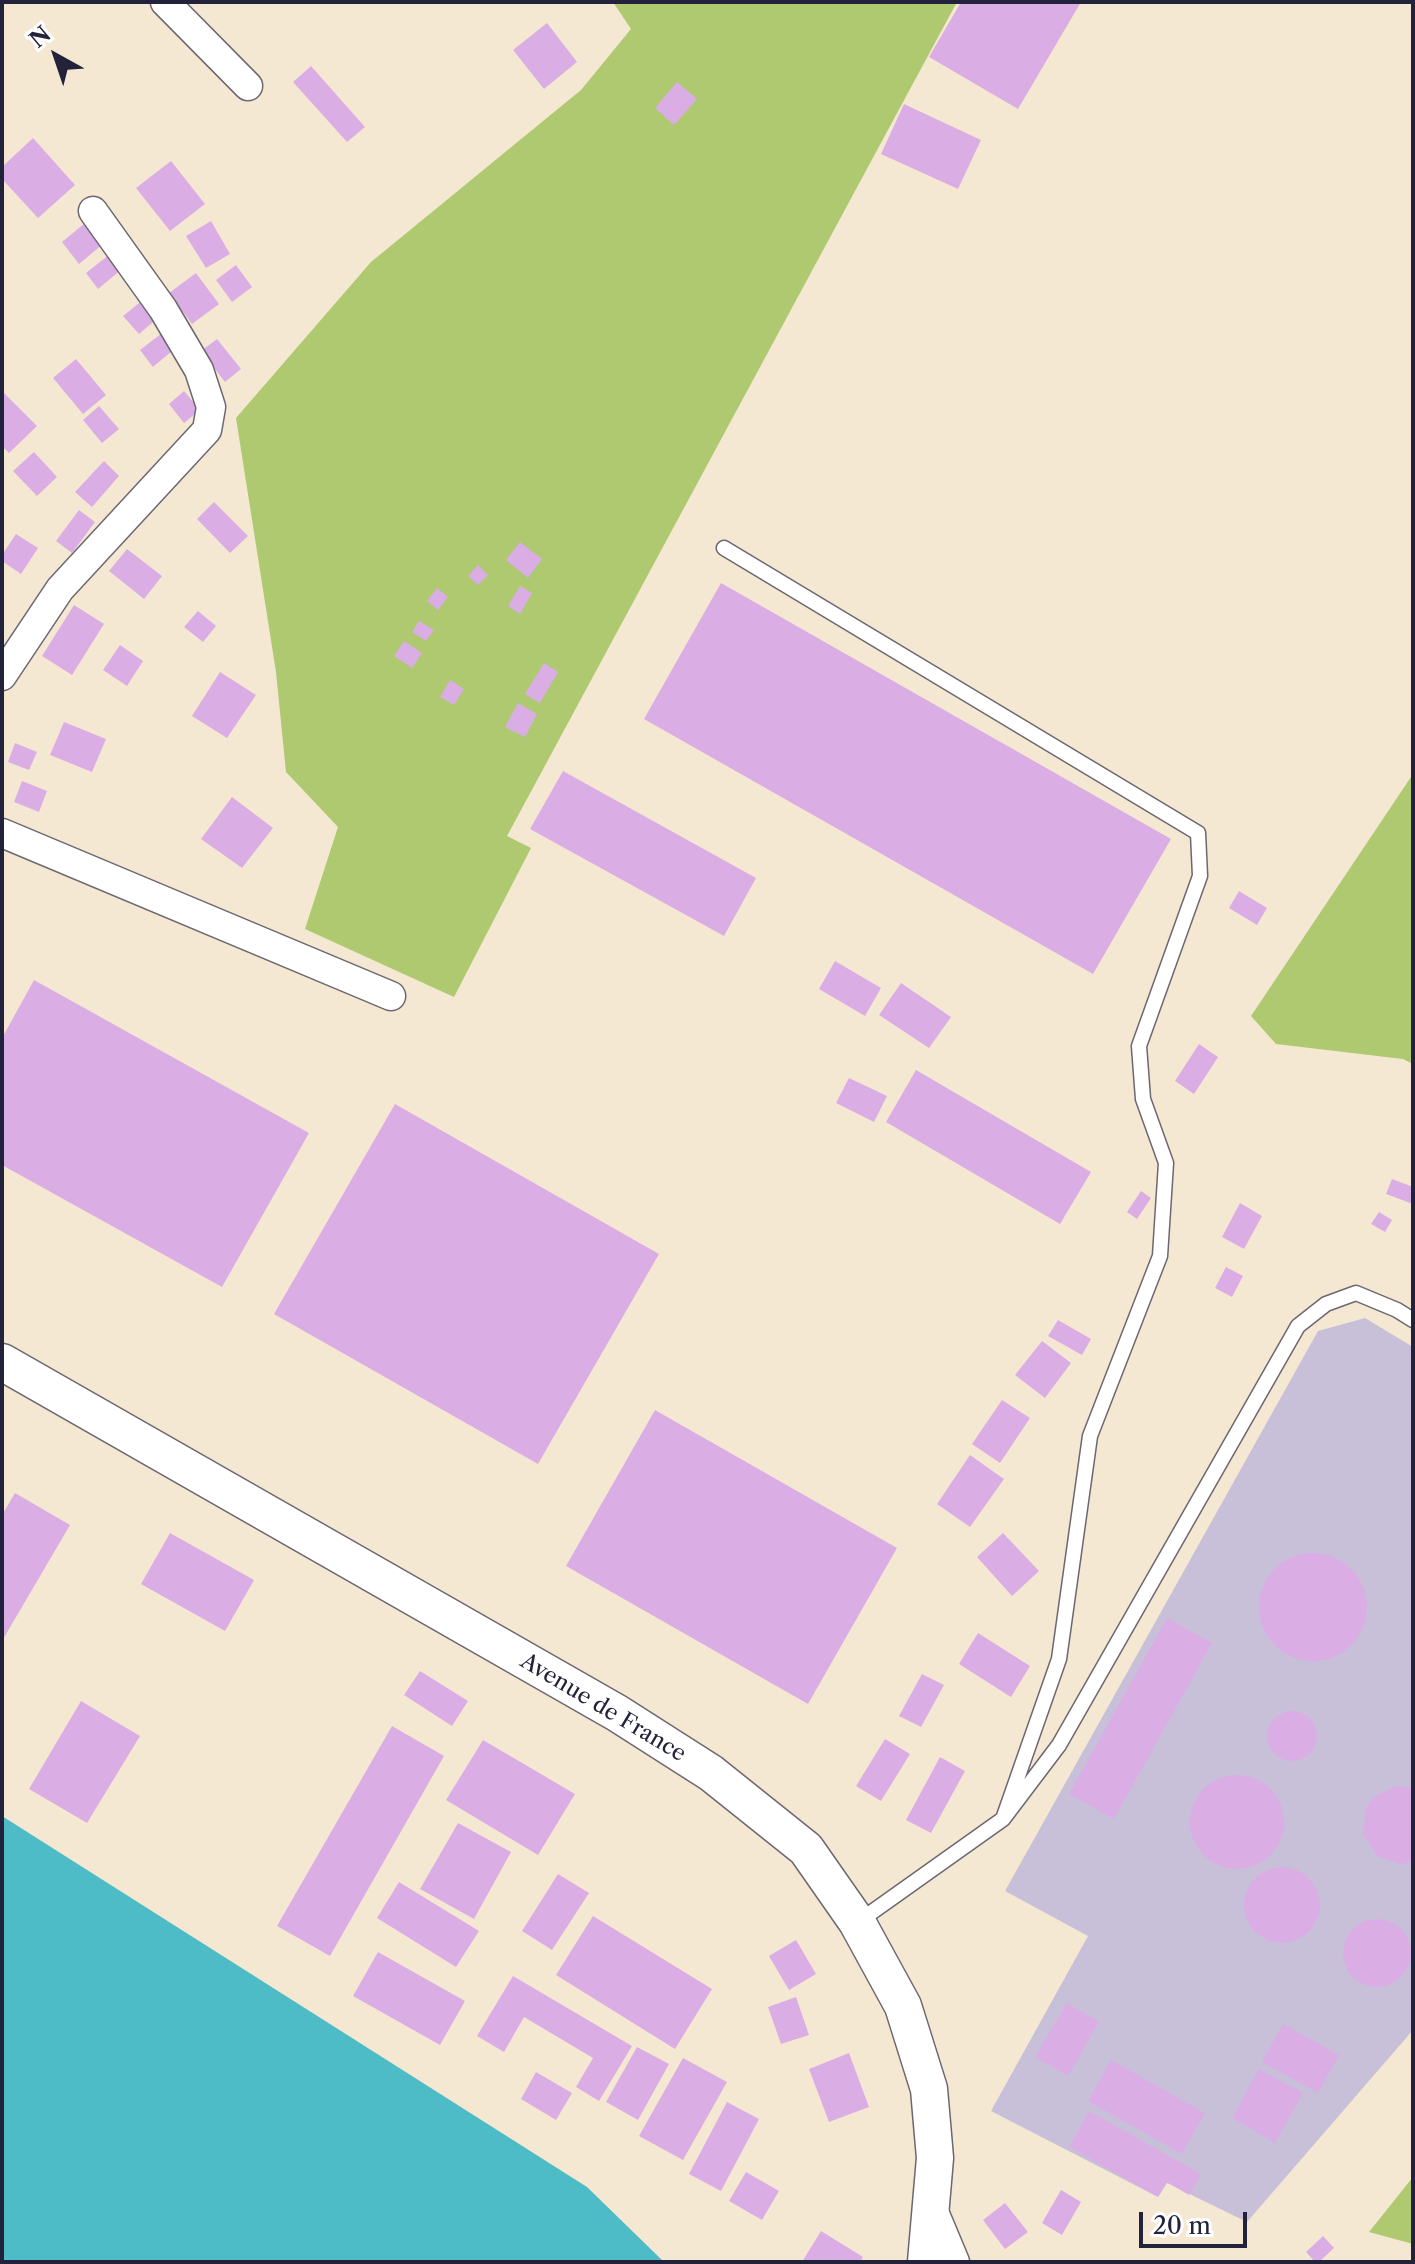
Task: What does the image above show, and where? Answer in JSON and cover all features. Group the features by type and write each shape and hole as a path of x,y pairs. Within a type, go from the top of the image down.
{"street":[{"path":"165,2 248,86"},
{"path":"2,676 60,589 207,430 211,407 199,370 163,309 93,211"},
{"path":"2,833 391,996"},
{"name":"Avenue de France","path":"2,1362 617,1713 711,1773 806,1849 857,1922 903,2006 929,2089 935,2158 926,2262"},
{"path":"932,2207 955,2262"}],"lane":[{"path":"724,548 1198,833 1200,876 1139,1046 1143,1099 1166,1163 1160,1256 1090,1436 1059,1659 1003,1819"},
{"path":"857,1922 1003,1819 1059,1745 1298,1326 1326,1304 1356,1293 1413,1320"}],"shaded area":[{"path":"1365,1318 1413,1347 1413,2030 1247,2222 1167,2183 1158,2197 991,2111 1088,1936 1005,1891 1318,1331"}],"green space":[{"path":"613,2 957,2 507,836 531,848 454,997 305,929 338,827 286,772 276,672 236,418 371,262 581,90 631,29"},
{"path":"1413,774 1413,1064 1403,1059 1276,1044 1251,1016"},
{"path":"1413,2177 1413,2244 1369,2232"}],"water":[{"path":"2,1816 587,2187 664,2262 2,2262"}],"building":[{"path":"961,2 1081,2 1018,109 929,57"},
{"path":"547,23 577,62 544,89 513,50"},
{"path":"311,66 365,127 347,142 293,82"},
{"path":"677,82 697,99 674,125 655,108"},
{"path":"904,104 981,140 958,189 881,154"},
{"path":"33,138 75,185 38,218 2,179 2,167"},
{"path":"171,161 205,204 170,231 136,188"},
{"path":"211,221 230,254 206,268 186,236"},
{"path":"85,223 103,244 79,264 62,242"},
{"path":"110,254 122,269 98,289 86,273"},
{"path":"236,265 252,287 232,302 216,280"},
{"path":"196,273 219,304 192,324 169,293"},
{"path":"144,299 159,317 139,334 123,316"},
{"path":"166,330 178,346 153,367 140,350"},
{"path":"217,339 241,369 225,382 201,351"},
{"path":"76,359 106,395 83,414 53,378"},
{"path":"2,391 37,426 9,453 2,446"},
{"path":"184,391 200,410 184,423 169,404"},
{"path":"99,406 119,429 102,443 83,420"},
{"path":"34,452 57,477 37,496 13,471"},
{"path":"104,461 119,476 92,507 75,492"},
{"path":"214,502 248,536 230,553 197,519"},
{"path":"79,510 95,522 72,553 56,541"},
{"path":"16,534 38,548 21,574 2,561 2,555"},
{"path":"520,542 542,559 528,578 506,560"},
{"path":"127,549 162,576 144,599 109,571"},
{"path":"478,565 488,575 478,585 468,576"},
{"path":"721,583 1171,839 1093,974 644,719"},
{"path":"520,586 532,593 520,614 508,606"},
{"path":"437,588 448,597 438,610 427,601"},
{"path":"74,605 104,624 72,675 42,656"},
{"path":"198,611 216,626 203,642 184,627"},
{"path":"419,621 434,630 426,641 412,632"},
{"path":"404,641 422,653 412,668 394,656"},
{"path":"120,645 143,661 127,686 103,670"},
{"path":"544,663 558,672 540,703 525,694"},
{"path":"220,672 256,695 227,738 192,716"},
{"path":"450,680 464,689 454,705 440,697"},
{"path":"518,703 537,714 525,737 505,727"},
{"path":"64,722 106,739 92,772 50,755"},
{"path":"15,743 37,752 29,770 8,762"},
{"path":"563,771 756,878 724,936 530,829"},
{"path":"22,781 47,791 39,812 14,802"},
{"path":"232,797 273,828 242,868 201,839"},
{"path":"1239,891 1267,908 1257,925 1229,908"},
{"path":"835,961 881,988 865,1016 819,989"},
{"path":"34,980 309,1133 222,1287 2,1165 2,1038"},
{"path":"901,983 951,1017 929,1048 879,1015"},
{"path":"1199,1044 1218,1057 1194,1094 1175,1081"},
{"path":"916,1070 1091,1172 1060,1224 886,1122"},
{"path":"849,1078 887,1096 874,1122 836,1103"},
{"path":"395,1104 659,1254 538,1464 274,1314"},
{"path":"1392,1179 1413,1187 1413,1204 1386,1194"},
{"path":"1141,1191 1151,1198 1137,1219 1127,1212"},
{"path":"1240,1203 1262,1216 1244,1249 1222,1237"},
{"path":"1379,1212 1392,1220 1385,1232 1371,1224"},
{"path":"1226,1267 1243,1276 1232,1297 1215,1288"},
{"path":"1058,1320 1091,1339 1082,1355 1048,1336"},
{"path":"1042,1341 1071,1363 1045,1398 1015,1375"},
{"path":"1002,1400 1030,1418 1000,1463 972,1444"},
{"path":"655,1410 897,1548 808,1704 566,1566"},
{"path":"970,1455 1004,1479 970,1527 937,1504"},
{"path":"15,1493 70,1525 2,1641 2,1515"},
{"path":"170,1533 254,1580 225,1631 141,1584"},
{"path":"1003,1533 1039,1571 1012,1596 977,1557"},
{"path":"1313,1553 1334,1557 1351,1569 1363,1586 1367,1607 1363,1628 1351,1645 1334,1657 1313,1661 1292,1657 1275,1645 1263,1628 1259,1607 1263,1586 1275,1569 1292,1557"},
{"path":"1167,1618 1212,1643 1114,1819 1069,1794"},
{"path":"978,1633 1030,1666 1011,1697 959,1664"},
{"path":"420,1671 468,1701 452,1726 404,1695"},
{"path":"922,1674 944,1685 921,1727 899,1716"},
{"path":"81,1701 140,1736 87,1823 29,1789"},
{"path":"1292,1711 1310,1718 1317,1736 1310,1754 1292,1761 1274,1754 1267,1736 1274,1718"},
{"path":"392,1726 444,1756 330,1956 277,1926"},
{"path":"885,1739 910,1754 881,1801 856,1786"},
{"path":"483,1740 575,1794 538,1855 446,1800"},
{"path":"940,1757 965,1771 931,1833 906,1820"},
{"path":"1237,1775 1255,1778 1270,1789 1281,1804 1284,1822 1281,1840 1270,1855 1255,1866 1237,1869 1219,1866 1204,1855 1193,1840 1190,1822 1193,1804 1204,1789 1219,1778"},
{"path":"1396,1786 1413,1788 1413,1862 1401,1864 1377,1856 1363,1833 1366,1808 1374,1797"},
{"path":"458,1823 511,1852 474,1919 420,1889"},
{"path":"1282,1867 1297,1870 1309,1878 1317,1890 1320,1905 1317,1920 1309,1932 1297,1940 1282,1943 1267,1940 1255,1932 1247,1920 1244,1905 1247,1890 1255,1878 1267,1870"},
{"path":"558,1874 589,1893 552,1950 522,1931"},
{"path":"399,1882 479,1931 456,1967 377,1918"},
{"path":"593,1916 712,1989 675,2049 556,1975"},
{"path":"1377,1919 1401,1929 1411,1953 1401,1977 1377,1987 1353,1977 1343,1953 1353,1929"},
{"path":"796,1940 816,1974 789,1990 769,1956"},
{"path":"378,1952 465,2001 440,2045 353,1996"},
{"path":"513,1976 632,2046 599,2101 576,2087 593,2058 524,2017 504,2052 477,2036"},
{"path":"796,1997 809,2035 781,2044 768,2007"},
{"path":"1067,2003 1099,2022 1068,2076 1035,2057"},
{"path":"1283,2024 1339,2055 1318,2093 1262,2062"},
{"path":"637,2047 669,2064 638,2120 606,2102"},
{"path":"849,2053 869,2107 829,2122 809,2069"},
{"path":"683,2058 727,2082 683,2160 639,2136"},
{"path":"1111,2060 1205,2113 1182,2154 1088,2101"},
{"path":"1259,2069 1303,2093 1275,2143 1232,2118"},
{"path":"536,2072 572,2093 556,2120 521,2099"},
{"path":"727,2102 759,2119 721,2191 689,2174"},
{"path":"1089,2111 1201,2174 1189,2195 1167,2182 1158,2197 1069,2147"},
{"path":"746,2172 779,2191 762,2220 729,2201"},
{"path":"1061,2190 1081,2202 1062,2235 1042,2223"},
{"path":"1005,2203 1028,2232 1005,2249 983,2220"},
{"path":"821,2231 863,2257 860,2262 802,2262"},
{"path":"1323,2236 1334,2248 1315,2262 1306,2252"}]}
